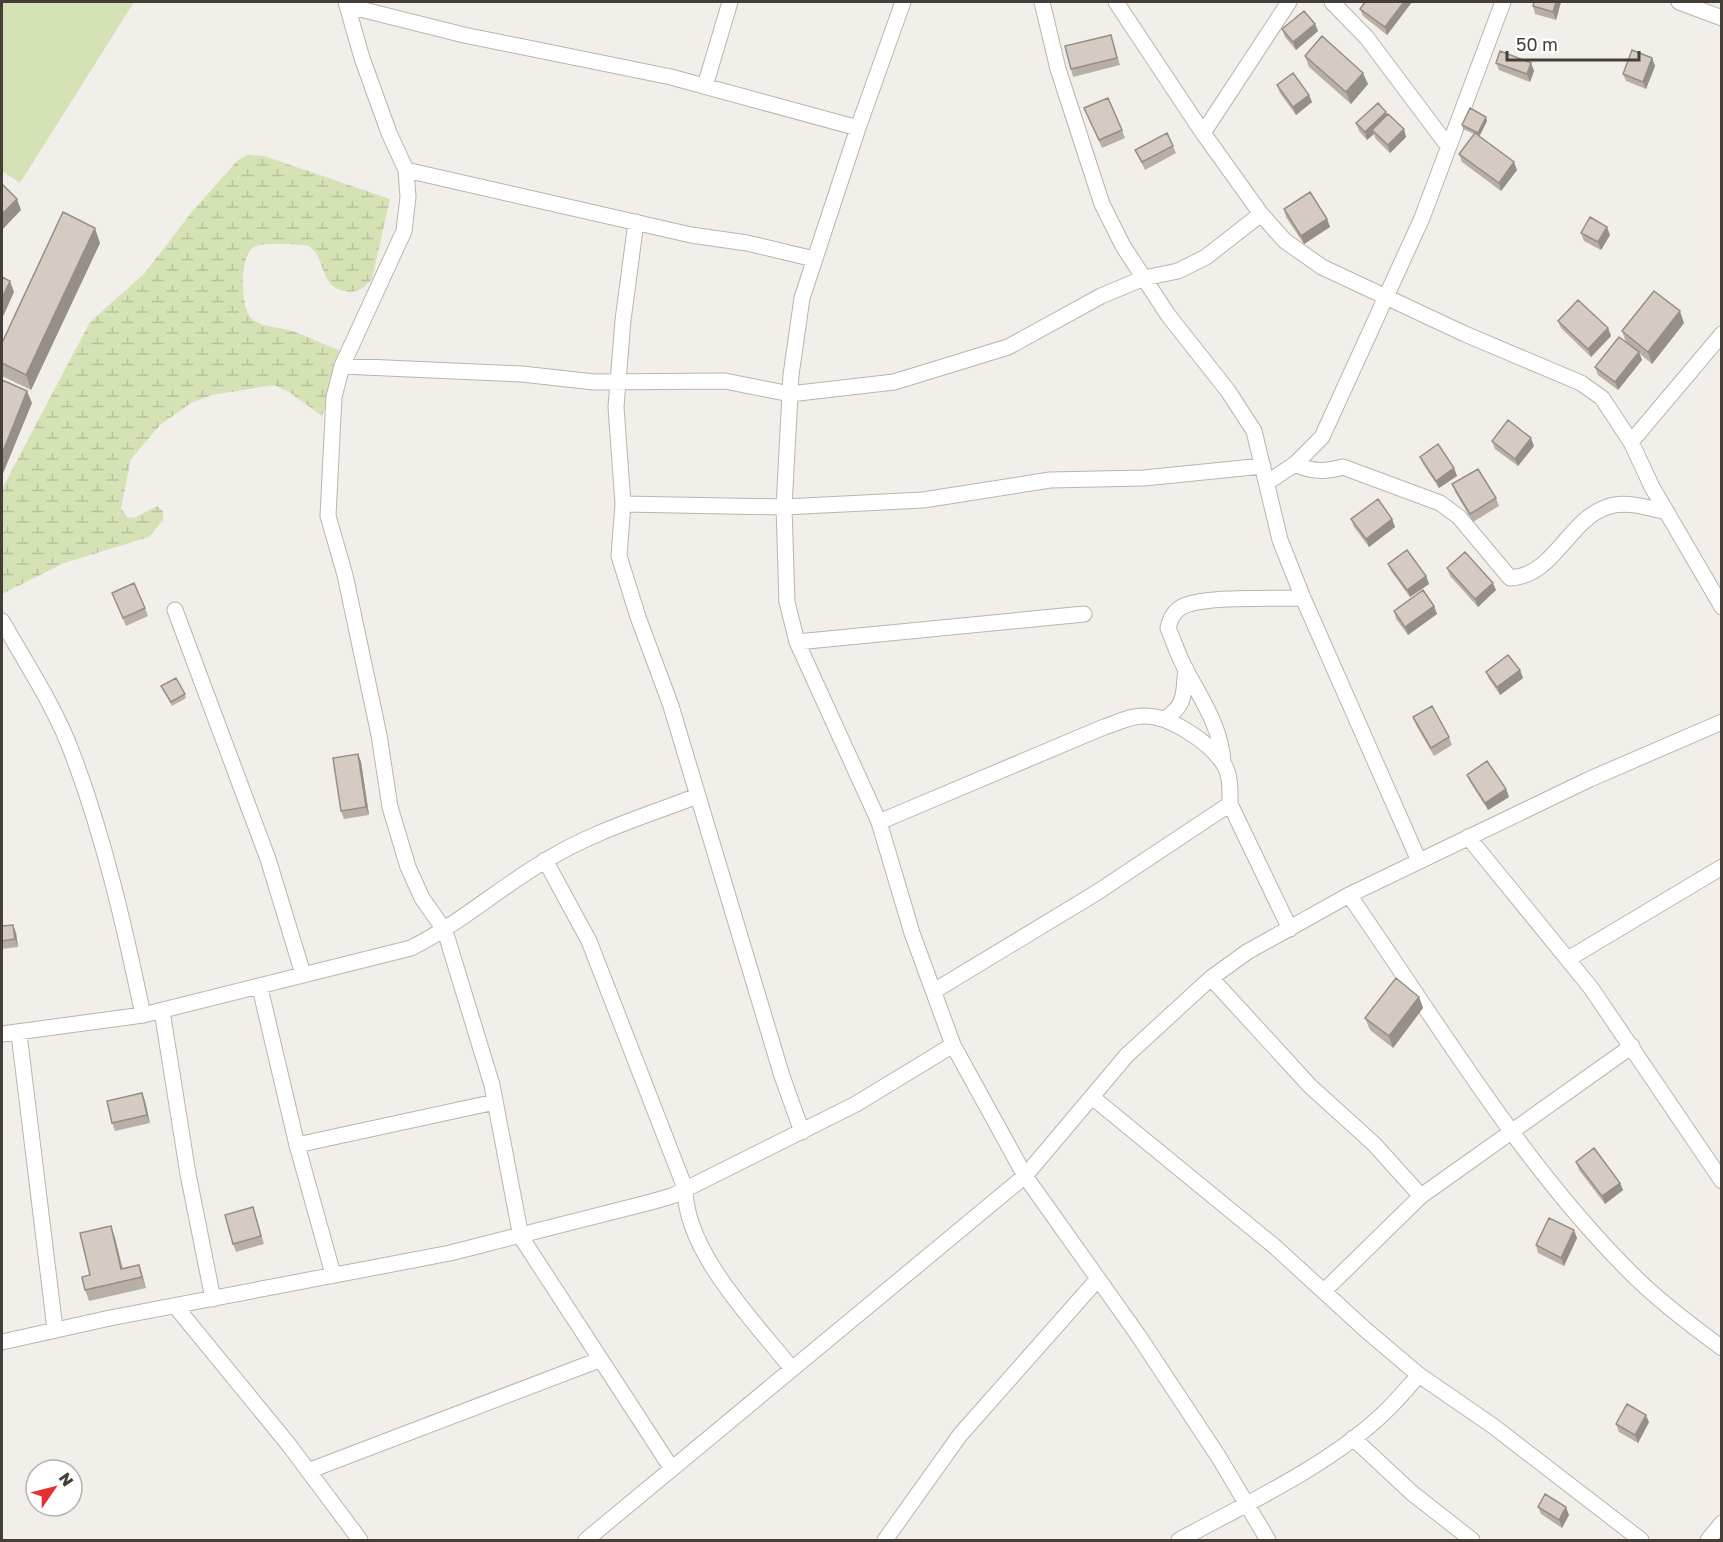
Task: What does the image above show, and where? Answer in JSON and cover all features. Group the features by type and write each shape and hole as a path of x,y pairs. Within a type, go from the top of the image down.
{"street":[{"path":"705,86 730,2"},
{"path":"903,2 858,128 802,298 790,394 784,507 787,602 797,642 879,822 912,933 953,1045 1025,1176 1138,1335 1268,1540"},
{"path":"1116,2 1203,133 1261,214 1285,241 1323,267 1465,334 1581,383 1602,398 1631,442 1667,512 1722,607"},
{"path":"1203,133 1289,2"},
{"path":"1332,2 1368,38 1448,146"},
{"path":"1268,482 1296,464 1322,437 1422,218 1503,2"},
{"path":"1679,2 1722,18"},
{"path":"347,4 464,36 705,86 858,128"},
{"path":"347,4 362,58 388,133 406,170 408,197 404,231 342,366 334,397 328,516 345,575 379,735 390,807 408,867 422,898 445,931 495,1102 521,1237 672,1469"},
{"path":"1045,4 1058,69 1102,204 1123,246 1168,315 1228,391 1254,430 1280,540 1303,598 1419,861"},
{"path":"406,170 691,235 747,243 814,259"},
{"path":"342,366 522,374 594,382 618,380 726,381 790,394 894,382 1008,347 1101,296 1144,278 1178,271 1206,256 1261,214"},
{"path":"636,222 616,407 623,504 619,556 638,617 672,706 782,1076 802,1132"},
{"path":"1631,442 1722,334"},
{"path":"1296,464 1308,470 1328,471 1343,467 1440,503 1459,517 1510,578 1524,577 1555,554 1588,519 1607,507 1628,504 1667,512"},
{"path":"623,504 784,507 923,500 1050,480 1144,478 1263,466"},
{"path":"1290,929 1230,804 1230,783 1223,763 1223,747 1204,701 1185,669 1168,628 1171,616 1181,607 1198,601 1303,598"},
{"path":"175,610 268,859 303,974"},
{"path":"797,642 1084,614"},
{"path":"2,621 52,709 74,758 126,930 143,1016"},
{"path":"1166,718 1178,710 1183,700 1185,669"},
{"path":"879,822 1104,726 1143,715 1166,718 1194,736 1223,763"},
{"path":"586,1540 1025,1176 1127,1055 1211,978 1247,952 1349,895 1468,837 1590,779 1722,722"},
{"path":"2,1034 19,1034 143,1016 411,948 445,931 545,860 604,832 697,796"},
{"path":"934,991 1096,892 1230,804"},
{"path":"1468,837 1568,959 1632,1046 1722,1180"},
{"path":"545,860 589,941 685,1188 685,1208 696,1235 716,1270 792,1369"},
{"path":"1568,959 1722,867"},
{"path":"1349,895 1511,1132 1560,1193 1634,1276 1722,1348"},
{"path":"1211,978 1310,1086 1374,1144 1421,1196"},
{"path":"260,988 297,1145 333,1274"},
{"path":"162,1011 188,1174 213,1299"},
{"path":"19,1034 55,1329"},
{"path":"2,1342 55,1329 176,1307 521,1237 651,1202 685,1188 856,1104 953,1045"},
{"path":"1324,1292 1421,1196 1632,1046"},
{"path":"1092,1097 1266,1238 1419,1375 1493,1426 1641,1540"},
{"path":"297,1145 495,1102"},
{"path":"885,1540 960,1436 1097,1280"},
{"path":"176,1307 308,1471 360,1540"},
{"path":"308,1471 599,1360"},
{"path":"1179,1540 1247,1504 1353,1438 1387,1410 1419,1375"},
{"path":"1353,1438 1412,1493 1472,1540"},
{"path":"1708,1540 1722,1523"}],"green space":[{"path":"2,2 134,2 20,183 2,171"},
{"path":"247,155 264,156 390,199 372,279 360,290 344,291 331,284 315,251 309,246 259,245 249,252 246,260 243,294 245,305 252,319 292,331 343,352 322,416 289,392 274,385 212,395 191,403 160,425 131,459 121,508 127,517 134,518 157,506 163,511 163,520 149,537 64,563 2,594 2,489 90,322 145,273 191,213 237,161"}],"building":[{"path":"1365,2 1404,2 1385,27 1360,9"},
{"path":"1534,2 1556,2 1553,12 1533,6"},
{"path":"1304,11 1315,24 1293,42 1282,29"},
{"path":"1111,35 1117,58 1071,69 1065,46"},
{"path":"1322,36 1363,73 1346,92 1305,56"},
{"path":"1632,50 1652,58 1643,82 1623,74"},
{"path":"1500,51 1531,63 1527,74 1496,63"},
{"path":"1293,73 1309,95 1293,107 1277,85"},
{"path":"1108,98 1122,130 1099,140 1084,108"},
{"path":"1378,103 1386,112 1365,132 1356,123"},
{"path":"1470,108 1486,117 1478,133 1462,125"},
{"path":"1388,114 1404,129 1388,145 1372,130"},
{"path":"1167,133 1173,146 1142,162 1135,150"},
{"path":"1475,133 1514,162 1499,183 1459,154"},
{"path":"2,184 17,199 2,214"},
{"path":"1310,192 1327,219 1301,236 1284,209"},
{"path":"63,212 95,228 26,375 2,363 2,343"},
{"path":"1590,217 1607,227 1598,242 1581,233"},
{"path":"2,277 10,281 2,298"},
{"path":"1654,291 1680,311 1648,352 1622,331"},
{"path":"1578,300 1608,328 1588,349 1558,321"},
{"path":"1619,337 1639,352 1615,382 1595,367"},
{"path":"2,380 27,391 2,454"},
{"path":"1508,420 1531,438 1515,459 1492,441"},
{"path":"1438,444 1454,468 1436,481 1420,457"},
{"path":"1478,469 1496,498 1470,514 1452,484"},
{"path":"1378,499 1392,519 1366,539 1351,519"},
{"path":"1407,550 1426,576 1407,590 1388,564"},
{"path":"1465,552 1493,583 1475,599 1447,568"},
{"path":"134,583 145,608 123,618 112,593"},
{"path":"1423,590 1434,606 1405,627 1394,611"},
{"path":"1508,655 1520,670 1497,687 1486,672"},
{"path":"176,678 185,694 171,702 161,686"},
{"path":"1432,706 1449,737 1431,748 1413,717"},
{"path":"358,754 366,807 341,811 333,758"},
{"path":"1487,761 1506,789 1485,803 1467,775"},
{"path":"13,925 15,939 2,941 2,926"},
{"path":"1396,978 1419,997 1389,1036 1365,1018"},
{"path":"142,1093 147,1115 112,1123 107,1101"},
{"path":"1594,1148 1620,1183 1602,1196 1576,1162"},
{"path":"253,1207 261,1236 233,1244 225,1215"},
{"path":"1549,1218 1574,1230 1561,1258 1536,1245"},
{"path":"111,1226 121,1269 139,1265 142,1277 85,1290 82,1277 90,1275 80,1233"},
{"path":"1627,1404 1646,1415 1635,1435 1616,1424"},
{"path":"1545,1494 1566,1507 1559,1520 1538,1507"}]}
